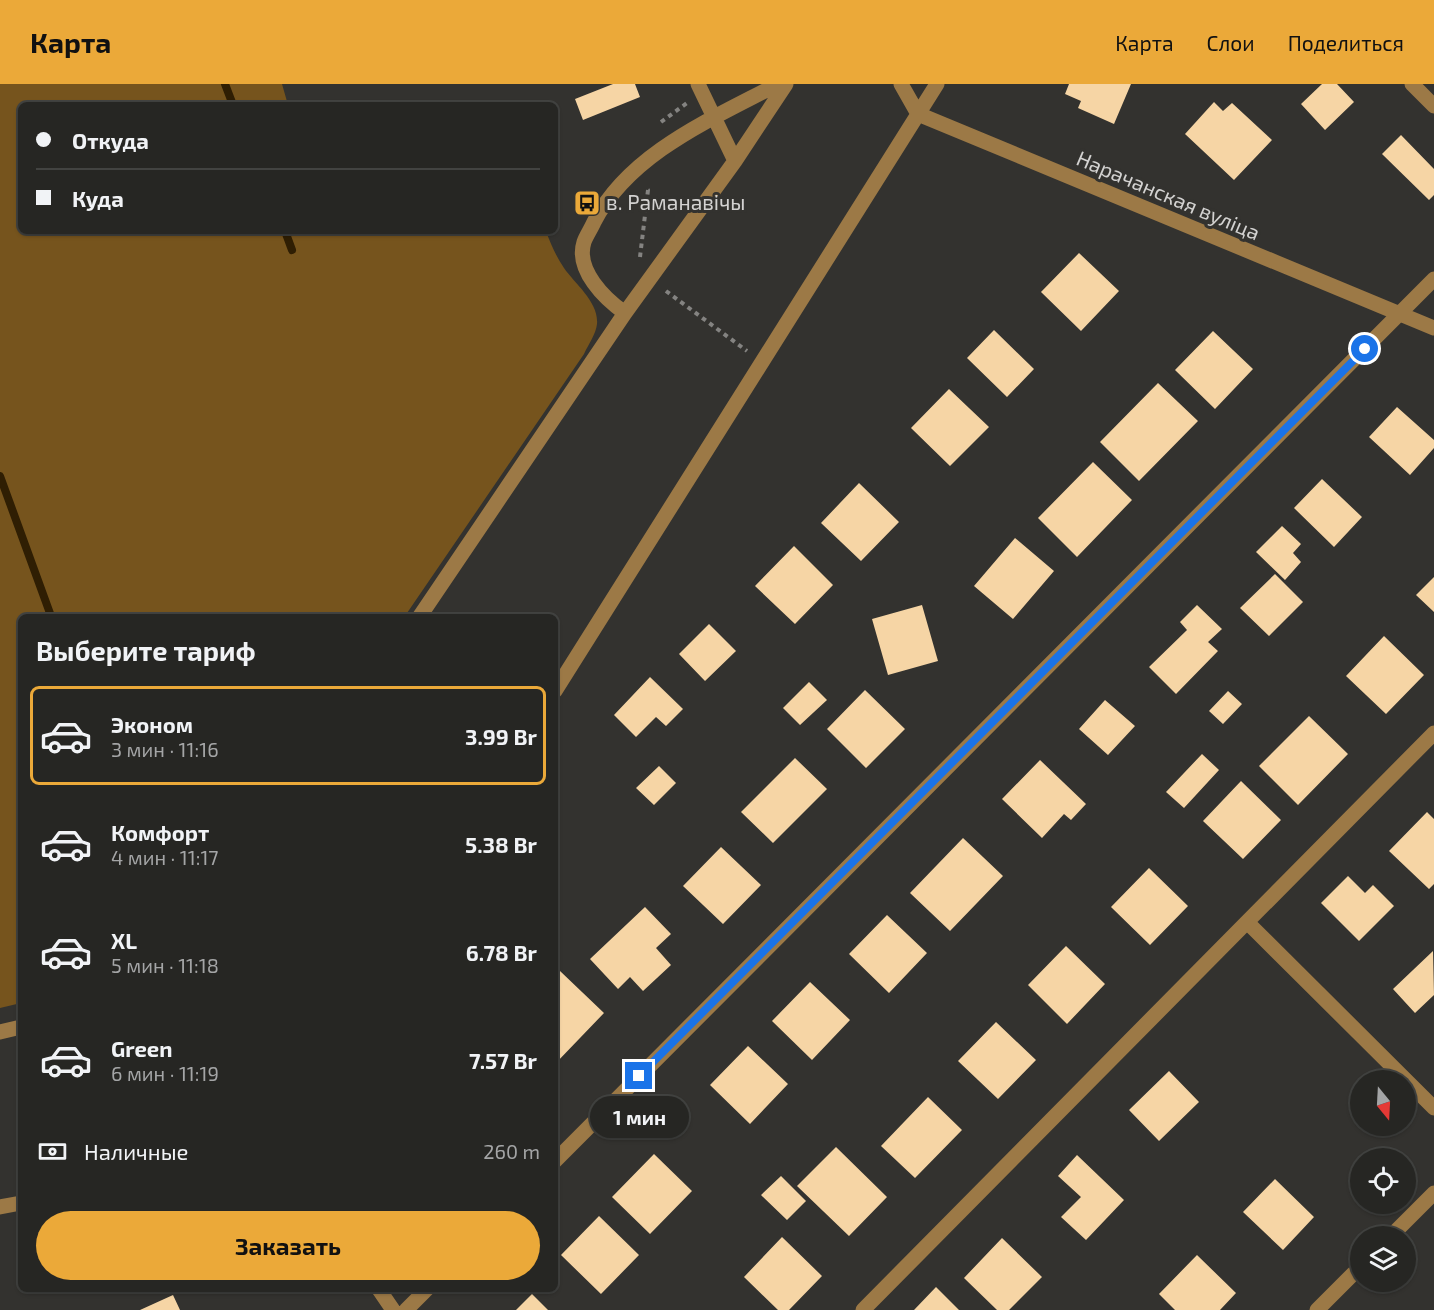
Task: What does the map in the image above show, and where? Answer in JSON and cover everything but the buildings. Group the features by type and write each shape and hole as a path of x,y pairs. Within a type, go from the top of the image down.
{"street":[{"path":"698,84 735,161"},
{"path":"625,313 611,303 588,274 582,258 583,243 601,210 628,176 671,143 714,117 778,84"},
{"path":"421,614 625,313 735,161 786,84"},
{"path":"901,84 918,114"},
{"path":"558,686 937,84"},
{"path":"1412,84 1434,106"},
{"name":"Нарачанская вуліца","path":"918,114 1434,328"},
{"path":"558,1158 1434,279"},
{"path":"864,1310 1434,733"},
{"path":"1247,922 1434,1108"},
{"path":"0,1032 18,1028"},
{"path":"1401,1226 1434,1193"},
{"path":"0,1207 18,1204"},
{"path":"1317,1310 1350,1277"},
{"path":"381,1292 393,1310"},
{"path":"406,1310 424,1292"}],"path":[{"path":"663,288 762,362"}],"shaded area":[{"path":"0,84 282,84 287,102 18,102 18,234 329,234 330,236 336,234 547,234 561,264 594,308 597,324 594,336 406,614 18,614 18,1004 0,1008"}],"waterway":[{"path":"225,84 232,102"},
{"path":"286,234 292,250"},
{"path":"0,476 50,614"}],"place":[{"name":"в. Раманавічы","path":"587,203"}],"route":[{"path":"639,1076 1365,349"}]}
